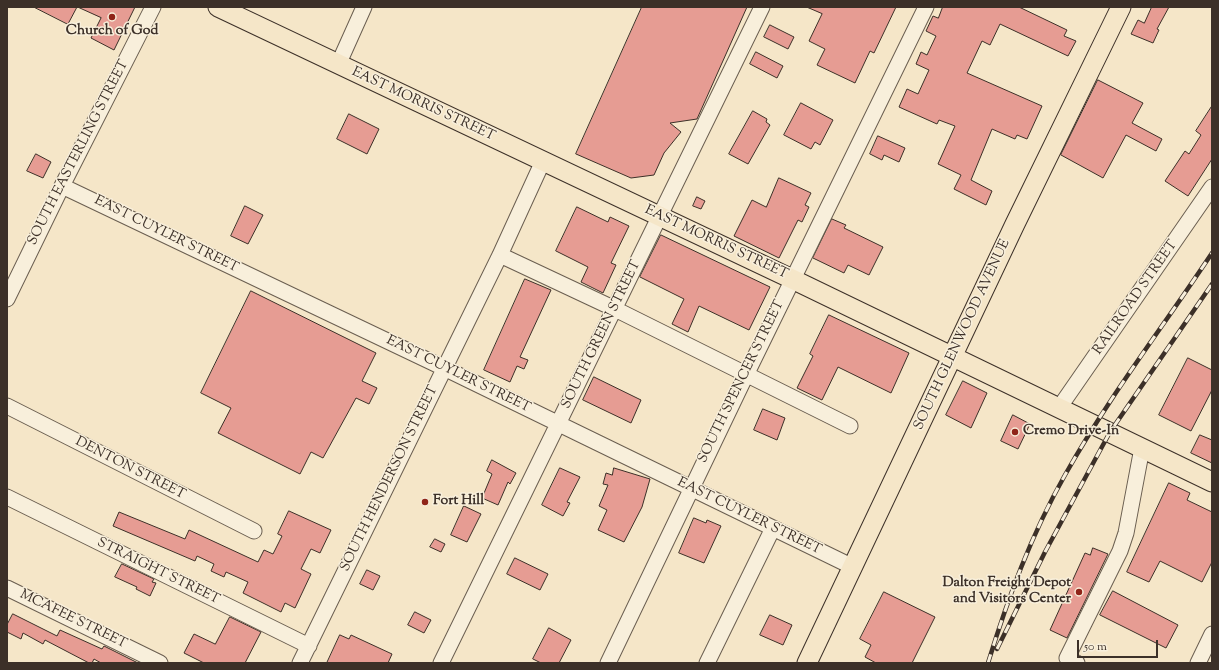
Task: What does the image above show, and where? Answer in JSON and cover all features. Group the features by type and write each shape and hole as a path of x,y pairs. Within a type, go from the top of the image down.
{"main road":[{"name":"EAST MORRIS STREET","path":"218,7 792,279 1212,482"},
{"name":"SOUTH GLENWOOD AVENUE","path":"807,663 954,357 1015,224 1121,7"}],"street":[{"name":"SOUTH EASTERLING STREET","path":"7,299 62,186 153,7"},
{"path":"338,65 364,7"},
{"name":"SOUTH GREEN STREET","path":"441,663 762,7"},
{"name":"SOUTH SPENCER STREET","path":"608,663 746,373 926,7"},
{"name":"SOUTH HENDERSON STREET","path":"300,663 500,256 543,161"},
{"name":"EAST CUYLER STREET","path":"62,186 444,368 853,567"},
{"name":"RAILROAD STREET","path":"1059,408 1212,187"},
{"path":"500,256 615,309 850,426"},
{"name":"DENTON STREET","path":"7,406 254,531"},
{"path":"1072,661 1120,551 1126,533 1142,448"},
{"name":"STRAIGHT STREET","path":"7,497 309,646"},
{"path":"707,663 773,528"},
{"name":"MCAFEE STREET","path":"7,588 160,663"},
{"path":"1198,663 1212,634"}],"building":[{"path":"34,7 77,7 68,24"},
{"path":"78,7 135,7 114,50 91,38 101,18"},
{"path":"642,7 747,7 697,119 670,123 681,132 664,153 654,175 631,178 576,154"},
{"path":"807,7 896,7 874,53 870,51 855,83 817,65 825,49 809,41 822,14"},
{"path":"943,7 1019,7 1067,30 1064,36 1076,41 1068,56 1000,24 990,45 982,41 967,73 1042,106 1027,139 1017,135 1015,139 992,129 971,180 992,191 986,205 954,189 961,175 938,164 955,126 939,120 937,124 899,107 907,89 918,94 929,70 916,64 921,52 927,55 936,36 926,31 933,16 938,18"},
{"path":"1152,7 1169,7 1157,29 1159,30 1153,43 1131,34 1138,20 1144,23"},
{"path":"770,25 794,37 788,49 764,37"},
{"path":"756,52 783,66 777,78 750,64"},
{"path":"1098,80 1143,103 1132,123 1162,139 1156,151 1126,135 1103,178 1061,155"},
{"path":"801,103 833,120 820,145 815,142 811,149 784,135"},
{"path":"1212,106 1212,159 1188,196 1165,181 1185,151 1189,154 1201,135 1196,131"},
{"path":"753,111 767,119 766,122 770,125 748,164 729,154"},
{"path":"349,114 379,129 367,154 337,139"},
{"path":"878,136 905,148 899,162 884,155 882,160 870,154"},
{"path":"36,154 51,162 43,178 27,171"},
{"path":"779,178 811,193 805,205 809,207 802,222 798,220 779,258 734,236 752,200 766,207"},
{"path":"697,197 705,201 701,209 693,206"},
{"path":"245,206 263,215 248,244 231,236"},
{"path":"577,207 608,222 610,217 629,226 611,263 616,265 603,293 581,282 588,267 556,251"},
{"path":"832,219 846,225 844,228 883,247 869,275 848,265 844,273 813,258"},
{"path":"661,235 770,287 749,330 699,306 688,332 672,324 684,299 640,277"},
{"path":"525,279 551,290 520,357 528,360 524,369 517,366 510,382 484,370"},
{"path":"251,291 376,353 362,381 377,388 369,404 356,398 323,458 311,452 300,474 218,433 231,408 201,393"},
{"path":"829,315 909,353 891,393 838,367 822,400 797,388 813,356 810,354"},
{"path":"1188,358 1212,370 1212,390 1191,431 1159,415"},
{"path":"594,377 641,400 631,423 583,400"},
{"path":"963,381 987,393 971,428 946,415"},
{"path":"763,409 785,418 777,440 754,430"},
{"name":"Cremo Drive-In","path":"1013,415 1030,424 1018,449 1001,441"},
{"path":"1200,435 1212,440 1212,463 1191,453"},
{"path":"492,460 516,473 510,484 508,482 498,505 482,498 492,474 487,471"},
{"path":"560,468 580,477 567,502 570,503 563,516 542,505"},
{"path":"614,468 650,479 642,507 624,542 598,530 607,510 599,506 608,485 603,484 606,473 612,475"},
{"path":"1169,483 1190,493 1187,500 1212,512 1212,562 1202,582 1160,561 1149,582 1127,572"},
{"path":"464,506 481,514 467,542 451,535"},
{"path":"289,511 331,530 320,553 311,549 301,569 311,574 295,608 285,603 281,612 243,593 248,582 226,572 224,577 211,571 214,564 197,556 195,561 113,526 119,512 185,539 189,530 258,562 264,550 273,554 282,536 278,534"},
{"path":"694,518 706,523 707,520 721,526 704,563 679,553"},
{"path":"435,539 445,544 441,552 430,547"},
{"name":"Dalton Freight Depot and Visitors Center","path":"1093,548 1108,554 1067,638 1050,630 1085,553 1090,555"},
{"path":"515,558 548,574 540,590 507,574"},
{"path":"122,564 154,579 152,582 156,583 150,596 136,589 137,587 115,577"},
{"path":"367,570 380,576 373,590 360,584"},
{"path":"1113,591 1178,625 1166,648 1100,615"},
{"path":"884,592 935,617 912,663 876,663 865,657 871,645 860,639"},
{"path":"415,612 431,620 424,633 408,625"},
{"path":"13,614 57,636 60,630 102,649 104,646 138,663 101,663 94,659 92,663 89,663 45,640 43,644 23,633 21,639 7,632 7,625"},
{"path":"770,615 792,625 783,645 760,635"},
{"path":"230,617 261,632 245,663 204,663 184,653 194,634 215,644"},
{"path":"549,628 571,640 559,663 541,663 533,659"},
{"path":"340,635 349,639 351,635 392,654 388,663 327,663"}],"railway":[{"path":"988,663 1021,567 1041,521 1065,475 1117,390 1212,253"},
{"path":"997,649 1045,552 1110,432 1212,284"}],"place":[{"name":"Church of God","path":"112,17"},
{"name":"Cremo Drive-In","path":"1015,432"},
{"name":"Fort Hill","path":"425,502"},
{"name":"Dalton Freight Depot and Visitors Center","path":"1079,592"}]}
